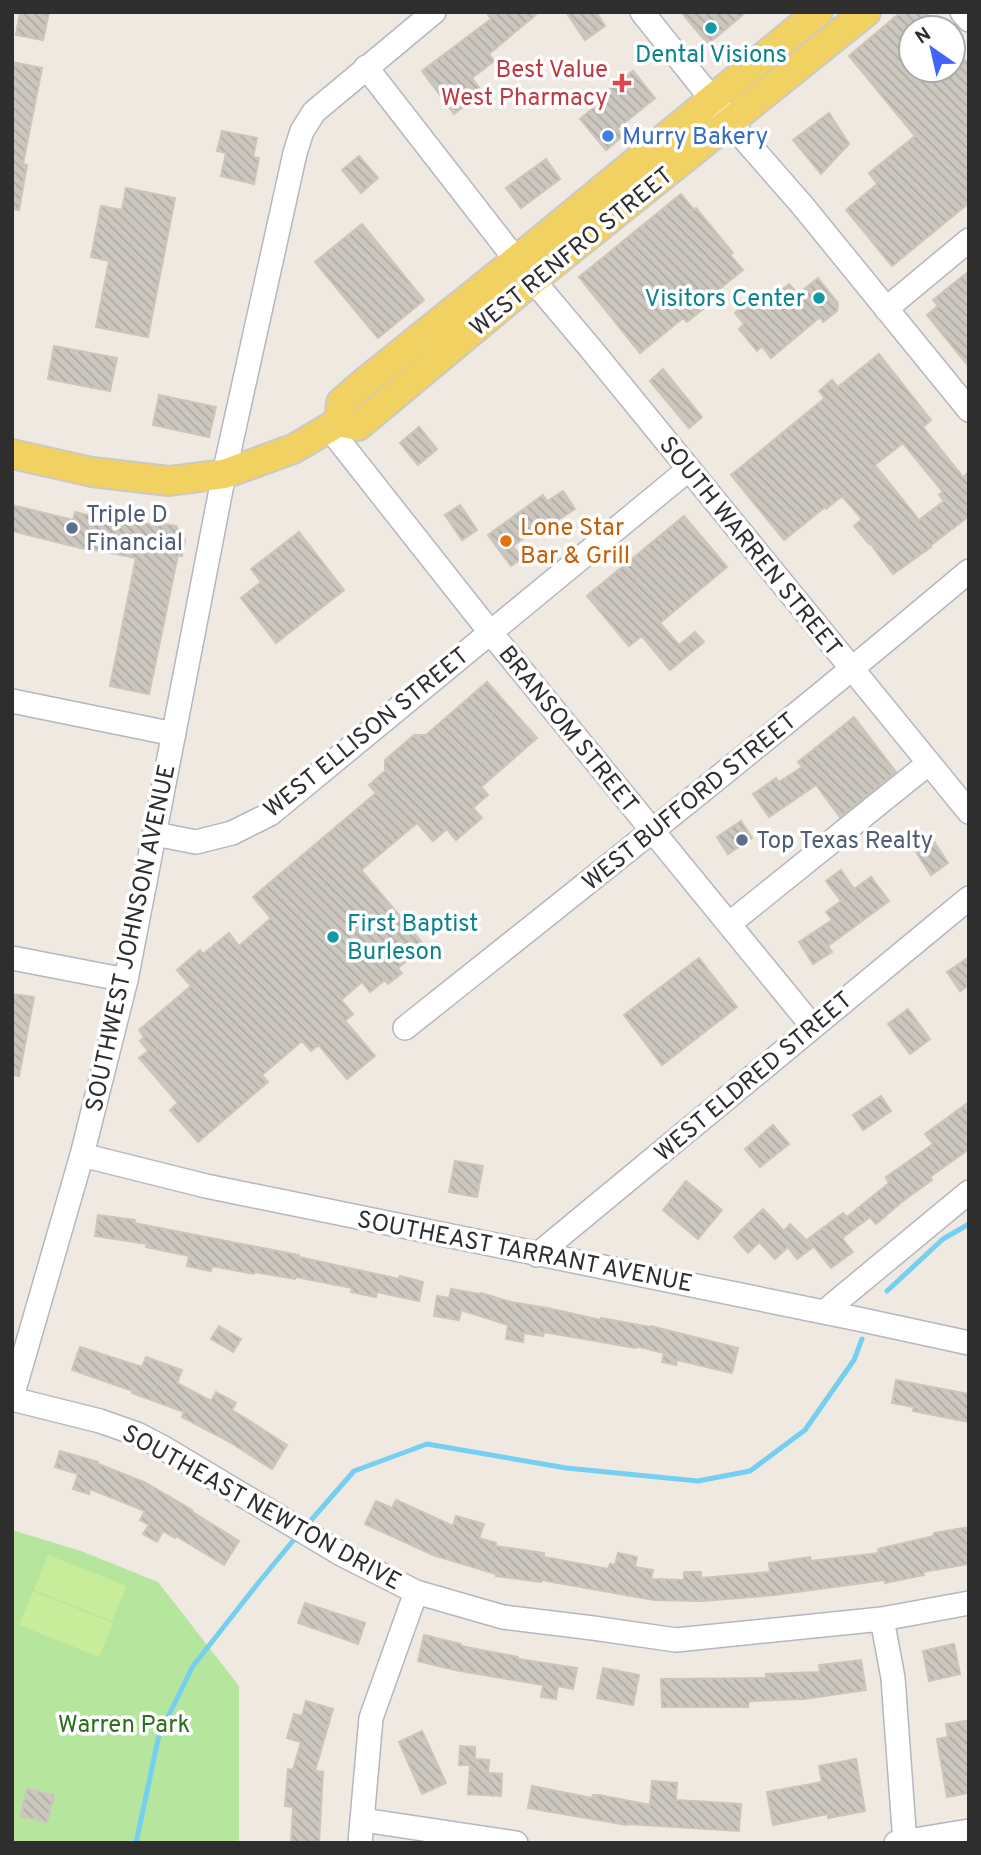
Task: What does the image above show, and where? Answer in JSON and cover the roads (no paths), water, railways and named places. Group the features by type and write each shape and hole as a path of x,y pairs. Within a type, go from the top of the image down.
{"main road":[{"name":"WEST RENFRO STREET","path":"524,270 712,101 818,12"},
{"name":"WEST RENFRO STREET","path":"334,425 341,403 730,122 866,12"},
{"path":"12,454 92,472 169,481 225,474 293,449 334,425"}],"street":[{"name":"SOUTHWEST JOHNSON AVENUE","path":"12,1398 82,1155 126,980 225,474 295,153 302,131 314,112 434,12"},
{"path":"642,12 712,101 802,205 969,410"},
{"path":"962,12 969,20"},
{"name":"SOUTH WARREN STREET","path":"366,67 524,270 969,812"},
{"path":"886,309 969,240"},
{"name":"BRANSOM STREET","path":"334,425 490,632 813,1027"},
{"name":"WEST ELLISON STREET","path":"155,834 196,842 232,833 270,814 689,469"},
{"name":"WEST BUFFORD STREET","path":"405,1028 653,831 969,572"},
{"path":"12,701 174,734"},
{"path":"729,923 929,763"},
{"name":"WEST ELDRED STREET","path":"537,1255 969,898"},
{"path":"12,957 126,980"},
{"name":"SOUTHEAST TARRANT AVENUE","path":"82,1155 206,1186 969,1343"},
{"path":"824,1312 969,1192"},
{"name":"SOUTHEAST NEWTON DRIVE","path":"12,1398 100,1421 137,1434 343,1555 416,1591 503,1617 676,1640 883,1619 969,1603"},
{"path":"416,1591 371,1718 362,1831 516,1843"},
{"path":"883,1619 893,1678 902,1842 969,1831"}],"waterway":[{"path":"887,1291 943,1239 969,1224"},
{"path":"306,1526 354,1471 427,1444 566,1468 698,1481 750,1471 805,1430 854,1360 862,1339"},
{"path":"136,1843 159,1735 193,1666 297,1536"}],"place":[{"name":"Dental Visions","path":"711,28"},
{"name":"Best Value West Pharmacy","path":"622,83"},
{"name":"Murry Bakery","path":"608,136"},
{"name":"Visitors Center","path":"819,298"},
{"name":"Triple D Financial","path":"72,528"},
{"name":"Lone Star Bar & Grill","path":"506,541"},
{"name":"Top Texas Realty","path":"742,840"},
{"name":"First Baptist Burleson","path":"333,937"}],"park label":[{"name":"Warren Park","path":"124,1724"}]}
